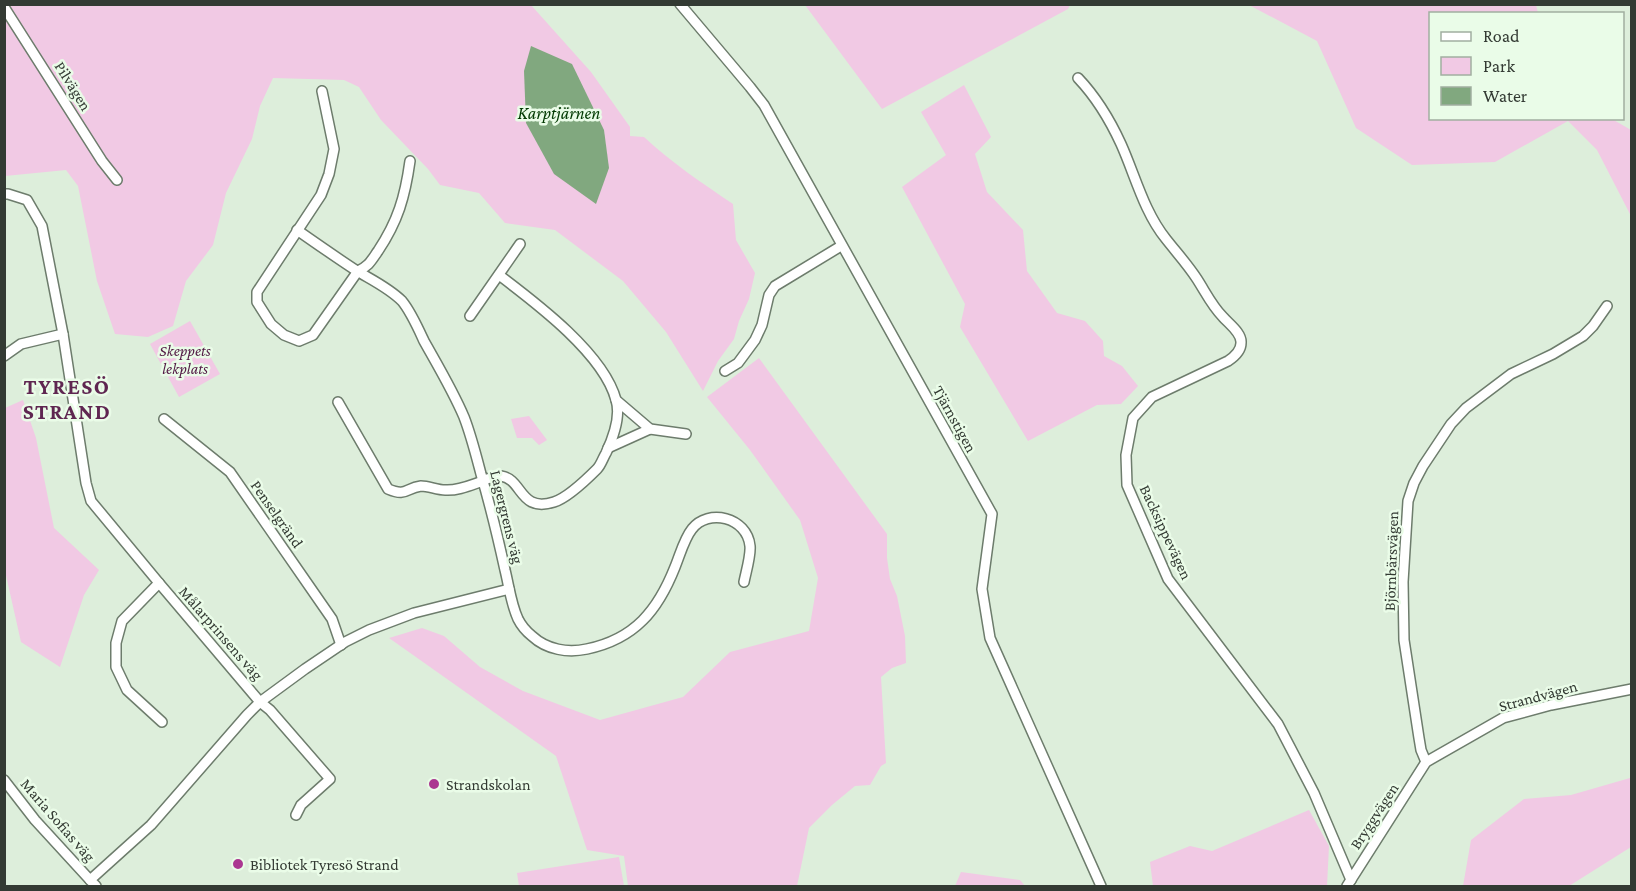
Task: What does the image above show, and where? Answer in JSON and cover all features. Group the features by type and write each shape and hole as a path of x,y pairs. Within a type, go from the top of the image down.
{"street":[{"name":"Tjärnstigen","path":"680,4 758,96 992,514 982,589 990,638 1101,886"},
{"name":"Pilvägen","path":"4,7 102,161 117,180"},
{"name":"Backsippevägen","path":"1078,78 1094,97 1112,126 1147,207 1164,237 1188,266 1212,306 1237,331 1241,340 1238,352 1228,361 1152,397 1133,418 1126,455 1127,484 1168,579 1278,724 1335,838 1349,883"},
{"path":"322,91 334,149 329,174 321,195 257,292 257,302 272,324 285,335 299,341 313,335 358,271 367,267 391,232 407,182 410,161"},
{"name":"Målarprinsens väg","path":"4,194 27,200 42,226 63,334 86,483 92,501 260,702"},
{"path":"297,230 358,271"},
{"path":"470,316 520,244"},
{"path":"725,371 738,363 755,340 762,325 769,295 775,286 841,246"},
{"name":"Lagergrens väg","path":"93,883 151,825 260,702 305,669 369,630 414,613 509,589 483,481 464,418 450,387 403,302 385,287 358,271"},
{"path":"338,402 388,489 397,493 404,493 417,486 455,490 499,476 511,481 534,504 543,505 556,501 576,487 599,467 608,448 616,422 616,400 609,382 594,360 568,332 499,275"},
{"name":"Björnbärsvägen","path":"1426,762 1421,750 1404,640 1403,582 1408,501 1414,483 1451,424 1466,408 1511,374 1553,354 1583,336 1607,306"},
{"path":"4,356 21,344 63,334"},
{"path":"616,400 650,429"},
{"name":"Penselgränd","path":"164,418 230,472 332,619 341,645"},
{"path":"608,448 650,429 686,434"},
{"path":"509,589 518,619 533,638 543,644 568,651 608,643 631,631 660,601 691,530 700,521 713,517 726,518 740,525 747,536 750,546 744,582"},
{"name":"Målarprinsens väg","path":"159,583 122,621 116,643 116,667 127,690 162,722"},
{"name":"Strandvägen","path":"1426,762 1503,718 1551,705 1632,689"},
{"path":"260,702 270,710 330,779 301,805 296,815"},
{"name":"Bryggvägen","path":"1349,883 1426,762"},
{"name":"Maria Sofias väg","path":"4,780 35,820 93,883"}],"green space":[{"path":"5,5 531,5 591,72 630,127 630,136 644,137 676,164 733,204 736,240 755,273 749,299 734,339 718,361 703,391 666,332 623,281 555,230 505,223 479,193 440,185 428,169 381,120 359,87 344,80 273,78 260,106 252,139 226,193 213,245 186,281 173,326 148,337 115,334 97,281 78,186 66,170 5,176"},
{"path":"805,5 1070,5 1068,9 882,109"},
{"path":"1249,5 1536,5 1538,12 1429,12 1429,120 1614,120 1631,130 1631,216 1597,150 1568,121 1495,162 1412,165 1356,128 1317,41"},
{"path":"964,85 991,137 975,154 987,192 1023,230 1027,271 1057,313 1085,321 1103,341 1104,356 1122,366 1138,386 1121,404 1097,405 1028,441 960,327 965,304 902,187 946,155 921,112"},
{"name":"Skeppets lekplats","path":"190,321 220,374 179,397 150,344"},
{"path":"759,358 887,534 890,579 897,596 905,636 906,663 892,668 881,677 886,763 881,766 870,785 855,786 809,828 797,886 628,886 624,856 587,850 556,756 389,638 422,628 444,636 480,667 523,691 600,720 683,697 730,652 809,631 818,578 800,520 750,450 707,397"},
{"path":"23,400 36,438 54,528 99,570 84,595 60,667 21,642 5,571 5,408"},
{"path":"529,416 547,440 539,445 532,438 517,438 511,419"},
{"path":"1630,778 1631,847 1569,886 1463,886 1471,840 1524,799 1571,795"},
{"path":"1309,810 1329,846 1327,886 1153,886 1150,862 1190,846 1212,851"},
{"path":"619,857 624,886 519,886 517,873"},
{"path":"961,872 1020,880 1025,886 955,886"}],"water":[{"name":"Karptjärnen","path":"531,46 572,64 604,130 609,168 596,204 554,174 526,123 524,71"}],"place":[{"name":"Strandskolan","path":"434,784"},
{"name":"Bibliotek Tyresö Strand","path":"238,864"}],"district":[{"name":"TYRESÖ STRAND","path":"67,398"}]}
